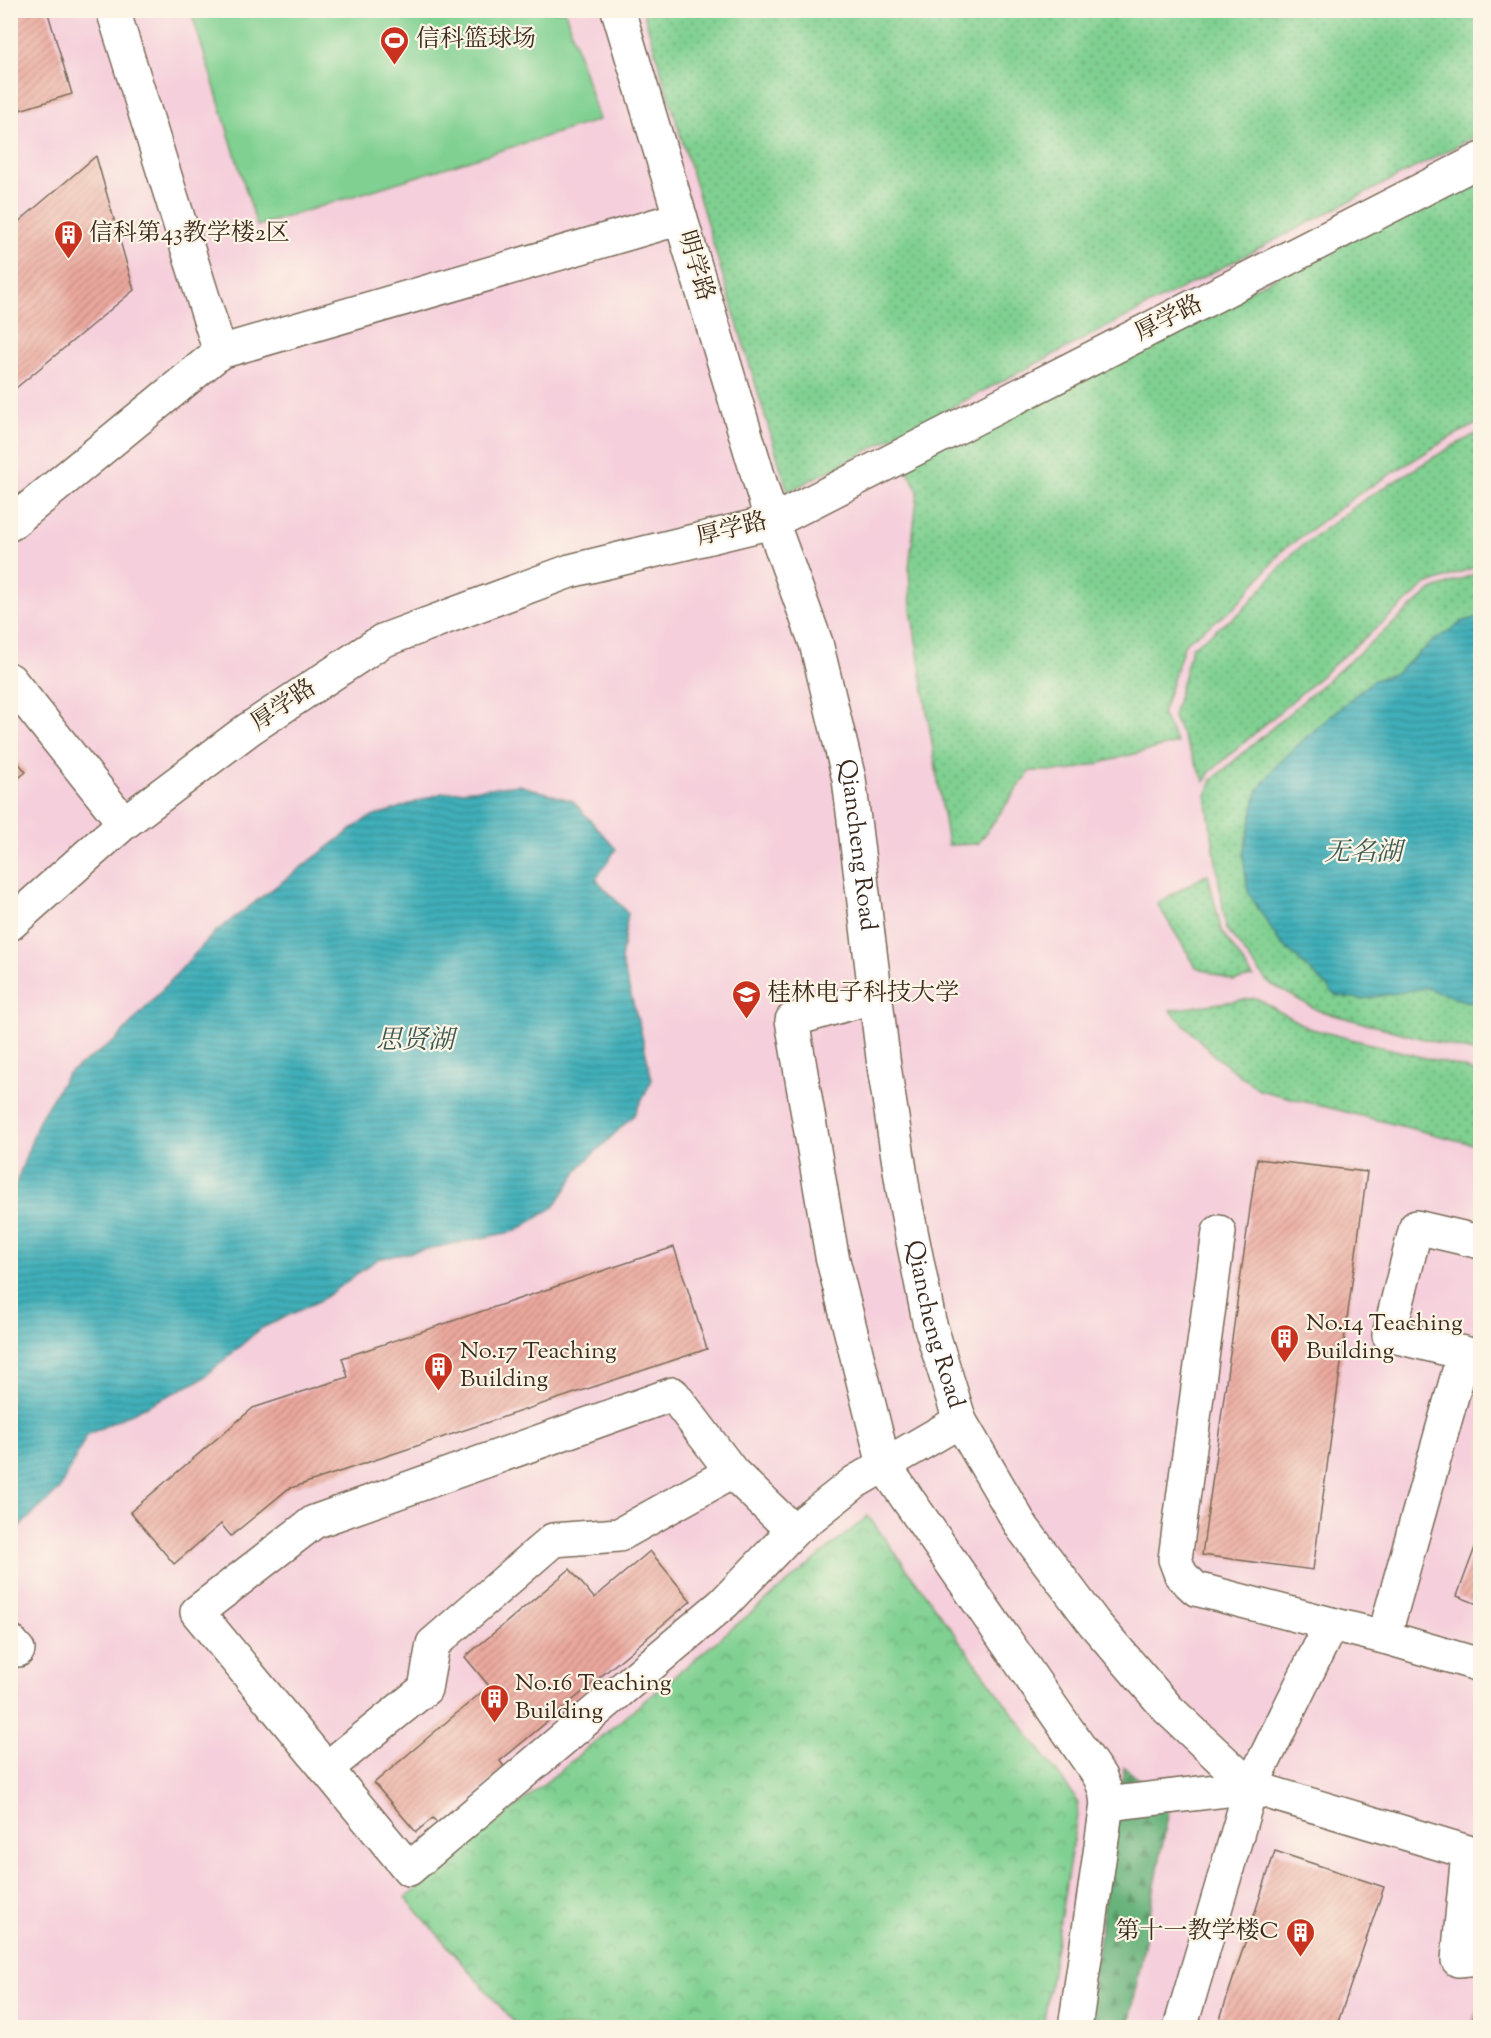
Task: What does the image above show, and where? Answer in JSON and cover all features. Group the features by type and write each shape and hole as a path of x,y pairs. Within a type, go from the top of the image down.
{"street":[{"path":"112,10 220,352"},
{"name":"明学路","path":"618,10 772,522"},
{"name":"厚学路","path":"10,924 124,823 249,729 382,641 570,571 772,522 1480,160"},
{"path":"10,524 220,352 681,218"},
{"name":"Qiancheng Road","path":"772,522 816,643 849,779 884,1066 906,1207 929,1321 960,1421 1022,1527 1094,1623 1168,1709 1251,1787"},
{"path":"10,680 124,823"},
{"path":"876,996 792,1020 832,1256 884,1465 1100,1777 1106,1790 1107,1804 1075,2028"},
{"path":"1384,1637 1472,1355 1389,1335 1416,1227 1480,1242"},
{"path":"1219,1232 1175,1559 1181,1575 1196,1589 1384,1637 1480,1665"},
{"path":"793,1531 732,1472 673,1394 314,1522 197,1612 409,1869 724,1603 793,1531 855,1482 960,1421"},
{"path":"326,1769 425,1689 434,1644 553,1540 619,1535 732,1472"},
{"path":"1180,2028 1251,1787 1331,1624"},
{"path":"1107,1804 1251,1787 1468,1852 1458,1960 1480,1958"}],"shaded area":[{"name":"桂林电子科技大学","path":"11,11 1480,11 1480,2027 11,2027"}],"green space":[{"name":"信科篮球场","path":"191,11 565,11 599,120 257,226"},
{"path":"643,11 1480,11 1480,134 788,492"},
{"path":"1480,175 1480,422 1449,438 1360,493 1283,550 1235,607 1185,643 1162,714 1177,743 1069,771 1030,771 978,844 948,845 911,609 909,568 918,491 904,463"},
{"path":"1480,432 1480,565 1426,585 1209,773 1205,782 1173,716 1192,647 1241,612 1294,552 1365,499"},
{"name":"无名湖","path":"1480,572 1480,1054 1319,1011 1267,982 1226,928 1206,796 1212,780 1432,590"},
{"path":"1208,874 1221,930 1253,977 1233,981 1196,967 1157,903"},
{"path":"1256,998 1308,1028 1465,1068 1480,1075 1480,1146 1259,1090 1216,1057 1170,1010"},
{"path":"868,1516 1079,1803 1043,2027 518,2027 406,1898"},
{"path":"1124,1767 1170,1804 1129,2027 1086,2028"}],"water":[{"name":"无名湖","path":"1480,617 1480,1002 1468,1002 1426,988 1362,999 1337,996 1279,941 1248,892 1243,855 1257,792 1274,768 1303,740 1372,681 1396,673 1433,641 1464,621"},
{"name":"思贤湖","path":"519,785 573,801 616,849 596,879 628,913 621,960 652,1080 634,1115 581,1166 554,1207 516,1231 378,1259 321,1300 260,1329 202,1379 87,1435 59,1490 11,1534 10,1229 14,1189 39,1120 67,1074 116,1040 215,932 366,819 442,793"}],"building":[{"path":"10,10 47,10 72,94 10,113"},
{"name":"信科第43教学楼2区","path":"96,156 134,290 10,393 10,229"},
{"path":"10,753 26,772 10,785"},
{"name":"No.14 Teaching Building","path":"1257,1159 1367,1172 1313,1570 1202,1555"},
{"name":"No.17 Teaching Building","path":"674,1247 707,1349 288,1489 231,1536 221,1524 174,1564 130,1512 253,1408 348,1377 342,1358"},
{"path":"1480,1534 1480,1605 1457,1596"},
{"name":"No.16 Teaching Building","path":"650,1551 691,1601 500,1761 505,1768 438,1824 433,1818 416,1832 374,1783 489,1686 465,1657 570,1569 594,1598"},
{"name":"第十一教学楼C","path":"1275,1851 1384,1887 1336,2028 1217,2028"},
{"path":"1480,2003 1480,2028 1469,2028"}],"place":[{"name":"信科篮球场","path":"395,66"},
{"name":"信科第43教学楼2区","path":"68,260"},
{"name":"桂林电子科技大学","path":"746,1020"},
{"name":"No.14 Teaching Building","path":"1285,1364"},
{"name":"No.17 Teaching Building","path":"439,1392"},
{"name":"No.16 Teaching Building","path":"494,1724"},
{"name":"第十一教学楼C","path":"1300,1958"}]}
